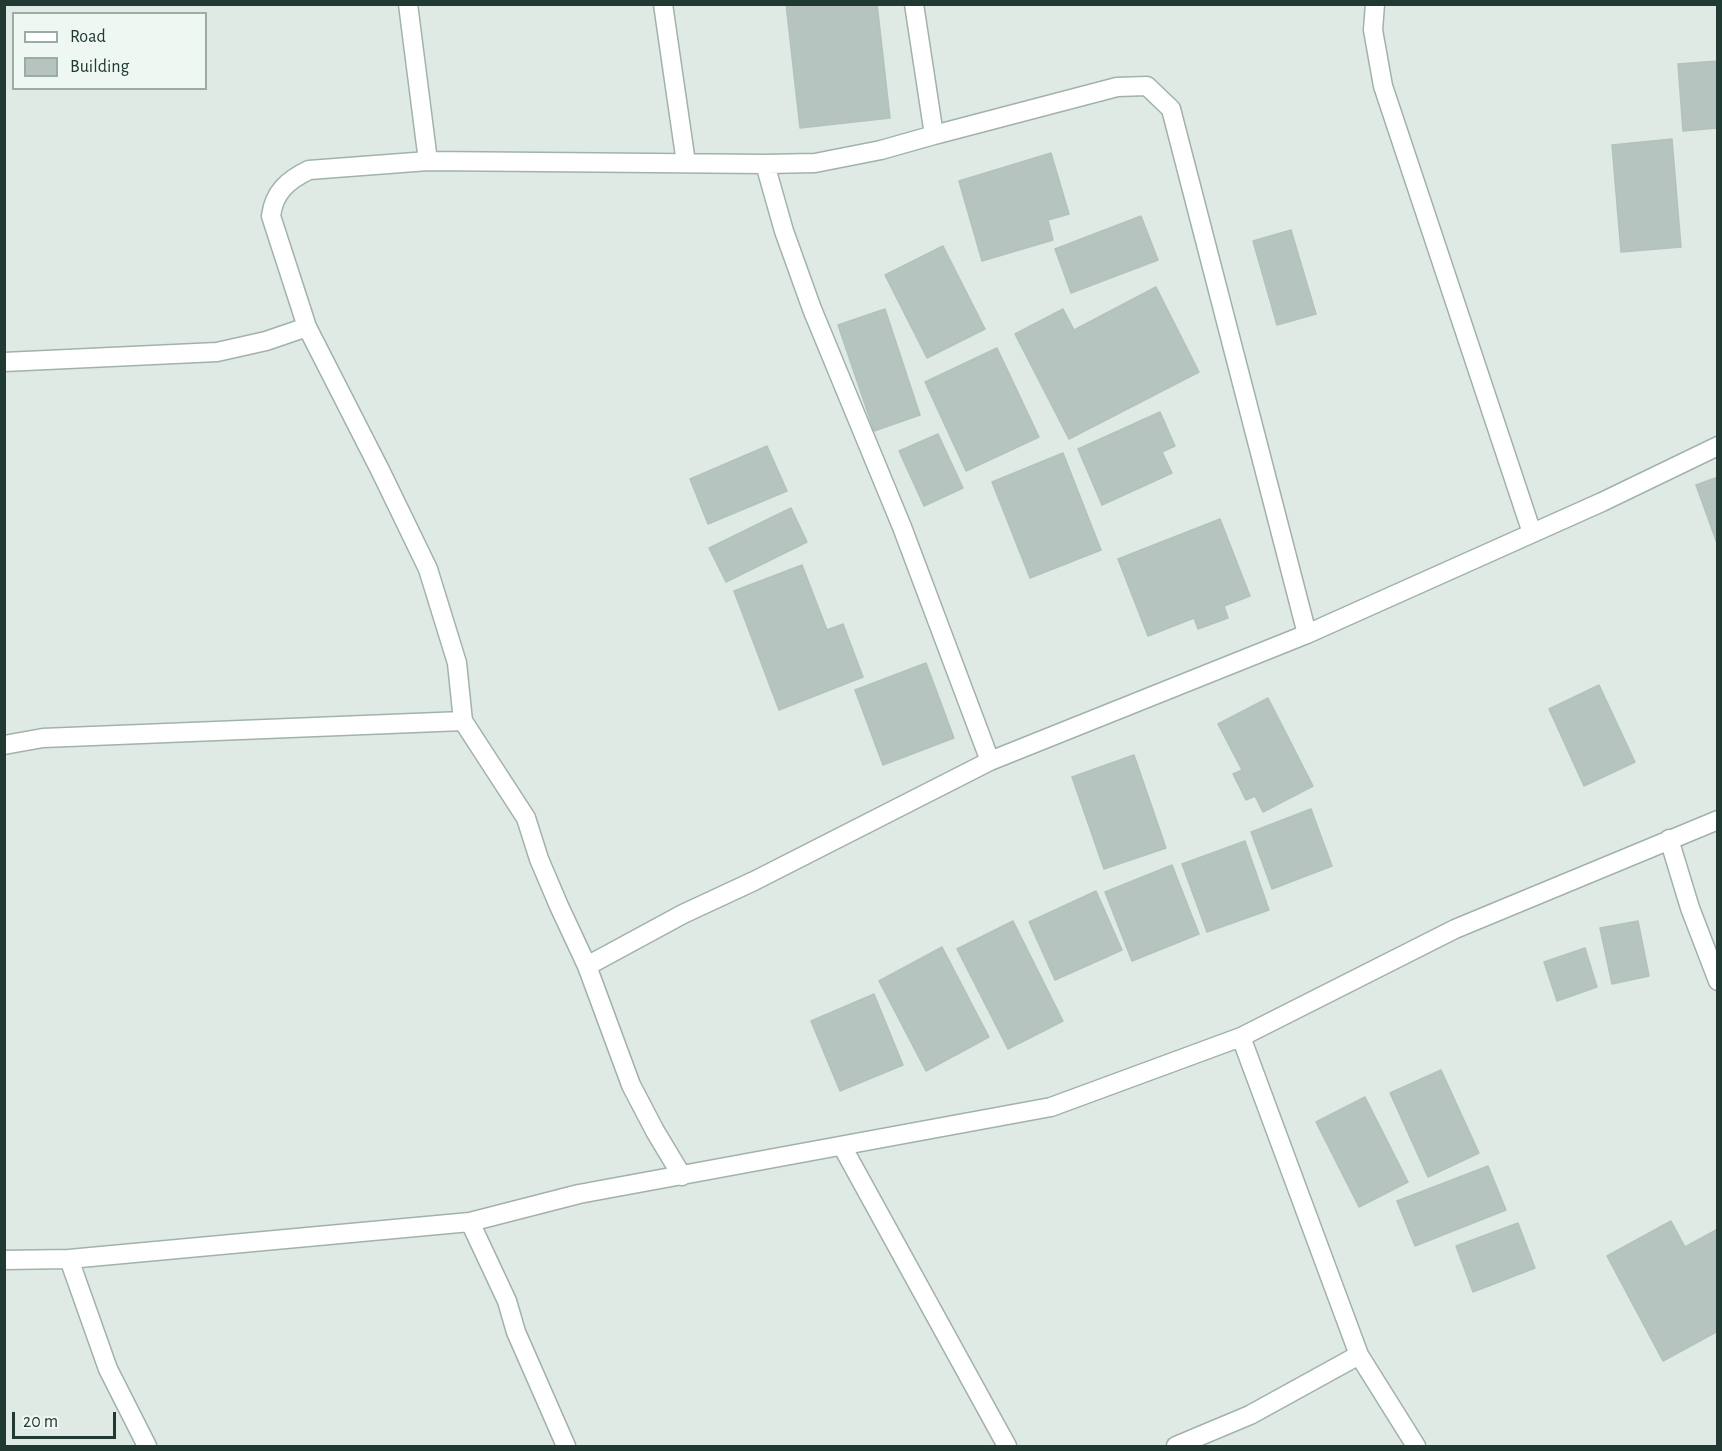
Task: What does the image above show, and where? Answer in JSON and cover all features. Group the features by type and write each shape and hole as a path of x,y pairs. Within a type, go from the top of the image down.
{"street":[{"path":"408,4 428,161"},
{"path":"663,4 686,163"},
{"path":"915,4 934,135"},
{"path":"1374,4 1373,30 1383,86 1532,534"},
{"path":"682,1176 631,1084 587,966 555,897 525,818 462,721 457,663 428,569 381,470 307,327 271,216 272,205 277,194 292,178 309,170 428,161 815,163 881,150 1117,87 1147,86 1171,108 1307,634"},
{"path":"765,164 784,231 812,309 902,527 990,761"},
{"path":"4,362 217,352 266,341 307,327"},
{"path":"587,966 683,914 754,881 990,761 1307,634 1532,534 1718,446"},
{"path":"4,745 43,738 462,721"},
{"path":"4,1260 69,1258 470,1222 579,1194 1051,1107 1241,1037 1455,929 1718,820"},
{"path":"1669,839 1690,908 1718,981"},
{"path":"1241,1037 1359,1355 1416,1446"},
{"path":"842,1146 1007,1446"},
{"path":"470,1222 507,1301 516,1332 566,1446"},
{"path":"69,1258 108,1369 147,1446"},
{"path":"1176,1446 1251,1415 1359,1355"}],"building":[{"path":"786,4 877,4 890,118 800,128"},
{"path":"1718,61 1718,128 1683,131 1678,64"},
{"path":"1672,139 1681,247 1621,252 1612,145"},
{"path":"1051,153 1069,214 1048,220 1053,240 982,261 959,181"},
{"path":"1141,216 1158,260 1071,293 1055,249"},
{"path":"1291,230 1316,314 1277,325 1253,241"},
{"path":"943,246 985,329 927,358 885,275"},
{"path":"1156,287 1199,372 1069,439 1015,334 1063,309 1074,330"},
{"path":"885,309 920,415 874,431 838,325"},
{"path":"997,348 1039,437 966,471 925,382"},
{"path":"1160,412 1175,446 1162,452 1172,473 1102,505 1078,449"},
{"path":"938,434 963,488 924,506 899,451"},
{"path":"767,446 787,491 708,524 690,479"},
{"path":"1063,453 1101,550 1030,578 992,482"},
{"path":"1718,477 1718,546 1696,485"},
{"path":"791,508 807,542 726,582 709,548"},
{"path":"1220,519 1250,596 1224,606 1228,618 1198,629 1194,618 1148,636 1118,559"},
{"path":"802,565 827,630 843,624 863,677 779,710 734,591"},
{"path":"926,663 954,738 883,765 855,690"},
{"path":"1599,685 1635,762 1584,786 1549,709"},
{"path":"1268,698 1313,786 1263,812 1255,796 1246,800 1233,774 1242,770 1218,724"},
{"path":"1134,755 1166,848 1104,869 1072,777"},
{"path":"1311,809 1332,866 1272,889 1251,832"},
{"path":"1245,841 1269,910 1207,932 1182,864"},
{"path":"1172,865 1199,934 1132,961 1105,892"},
{"path":"1096,891 1122,950 1055,980 1029,922"},
{"path":"1013,921 1063,1021 1008,1049 957,949"},
{"path":"1638,921 1649,976 1612,984 1600,928"},
{"path":"942,947 989,1037 926,1071 879,981"},
{"path":"1585,948 1597,987 1557,1001 1544,962"},
{"path":"874,994 903,1065 840,1091 811,1021"},
{"path":"1441,1070 1479,1153 1428,1177 1390,1093"},
{"path":"1365,1097 1408,1182 1359,1207 1316,1122"},
{"path":"1488,1166 1506,1210 1415,1246 1397,1201"},
{"path":"1671,1221 1685,1247 1718,1229 1718,1331 1663,1361 1607,1256"},
{"path":"1518,1223 1535,1268 1473,1292 1456,1246"}]}
